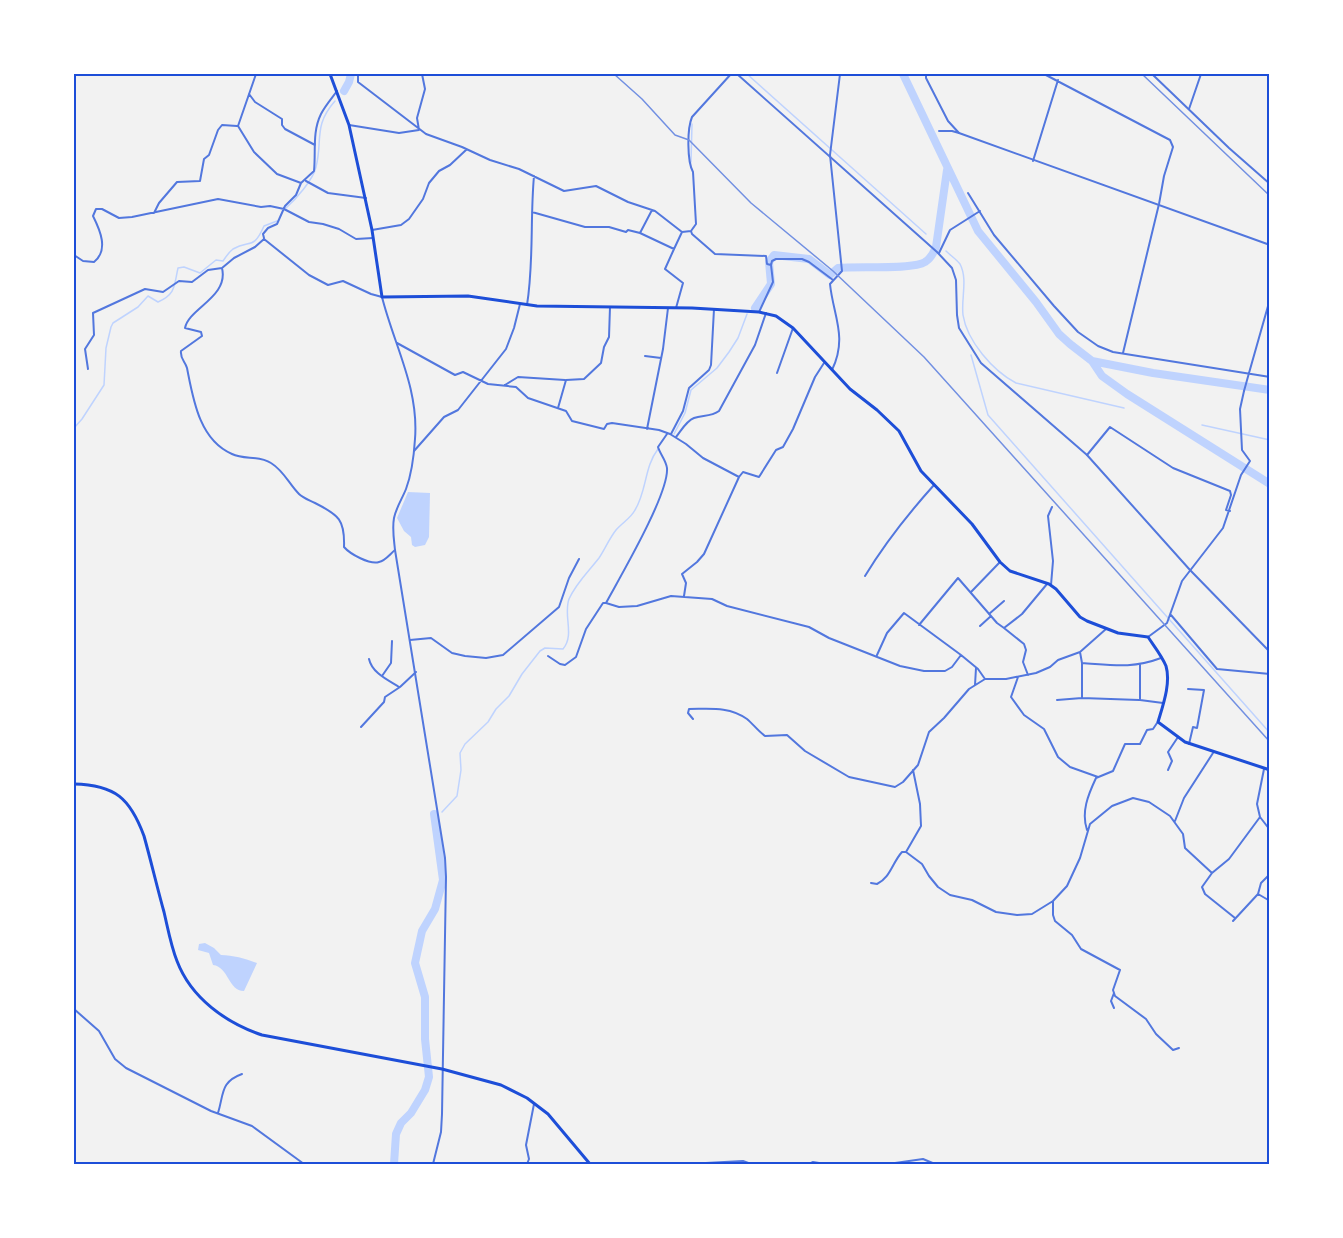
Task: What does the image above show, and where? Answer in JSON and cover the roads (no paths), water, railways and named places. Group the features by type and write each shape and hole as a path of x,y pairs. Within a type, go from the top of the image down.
{"main road":[{"path":"330,74 349,125 374,238 382,297 468,296 527,305 714,309 759,312 781,318 850,389 878,410 899,431 921,471 972,524 1000,562 1010,571 1049,585 1062,594 1080,617 1118,633 1148,638 1166,666 1167,678 1158,722 1189,744 1269,770"},
{"path":"74,784 89,784 111,790 126,800 137,817 178,963 189,983 204,1002 244,1029 262,1035 442,1069 501,1085 527,1098 548,1114 590,1164"}],"street":[{"path":"238,126 256,74"},
{"path":"303,74 310,74"},
{"path":"357,74 358,82 419,130 534,176 564,191 596,186 628,202 652,210 682,232 691,231 696,224 693,172 689,165 688,125 692,117 731,74"},
{"path":"419,130 417,118 424,89 422,74"},
{"path":"737,74 938,252 952,268 956,280 959,328 981,363 1087,455 1190,570 1269,652"},
{"path":"832,370 839,348 837,310 830,285 841,268 830,154 840,74"},
{"path":"926,74 948,121 958,134"},
{"path":"1044,74 1170,140 1173,147 1164,176 1123,353"},
{"path":"1152,74 1269,184"},
{"path":"1189,109 1201,74"},
{"path":"1033,161 1058,81"},
{"path":"307,182 314,171 315,145 321,113 337,91"},
{"path":"249,94 255,102 282,118 282,125 285,129 315,145"},
{"path":"153,213 177,182 200,181 204,159 209,155 222,125 238,126"},
{"path":"349,125 399,133 419,130"},
{"path":"238,126 254,152 277,174 301,183 307,182 328,193 366,198"},
{"path":"939,131 952,131 1269,245"},
{"path":"372,230 401,225 409,219 423,199 429,183 439,171 450,165 466,150"},
{"path":"527,305 531,279 534,176"},
{"path":"301,183 277,224 268,228 263,234 264,239 309,275 328,285 343,281 382,297 412,389 415,413 414,451 406,488 393,521 395,550 445,858 441,1132 433,1164"},
{"path":"968,193 1004,248 1078,332 1098,346 1123,353 1269,377"},
{"path":"74,255 83,261 94,262 100,256 102,245 100,230 93,216 96,209 102,209 119,218 218,199 284,209 309,222 323,224 356,239 374,238"},
{"path":"640,233 652,210"},
{"path":"532,212 585,227 609,227 640,233 674,249"},
{"path":"938,252 950,230 980,212"},
{"path":"691,231 715,254 766,256 773,282 759,312"},
{"path":"676,308 683,283 664,269 682,232"},
{"path":"88,369 85,350 94,335 93,313 145,289 163,292 179,281 192,282 208,270 222,267 264,239"},
{"path":"770,265 776,259 802,259 833,279"},
{"path":"222,267 223,273 217,289 185,326 185,328 201,332 202,336 181,351 192,399 204,426 211,437 228,452 271,463 290,481 301,496 337,516 344,528 344,547 348,552 375,563 381,562 395,550"},
{"path":"1148,638 1167,623 1182,581 1223,528 1242,474 1250,461 1242,450 1240,409 1269,299"},
{"path":"414,451 444,417 458,410 506,349 520,304"},
{"path":"505,385 518,377 584,379 601,363 604,347 609,337 610,307"},
{"path":"647,429 668,308"},
{"path":"548,656 565,665 576,657 586,629 601,610 603,603 606,603 640,540 666,475 666,464 658,447 683,411 688,388 709,370 711,365 714,309"},
{"path":"676,437 688,421 715,415 719,411 755,345 766,313"},
{"path":"777,373 793,328"},
{"path":"397,343 455,375 463,372 488,384 516,387 528,398 566,411 572,421 604,429 607,424 612,423 659,430 676,437 697,454 739,477"},
{"path":"645,356 661,358"},
{"path":"684,596 686,583 682,574 704,554 739,477 743,472 759,477 776,450 783,447 815,377 824,363"},
{"path":"558,408 566,380"},
{"path":"1087,455 1110,427 1173,468 1230,490 1231,495 1226,510 1230,511"},
{"path":"865,576 884,546 934,485"},
{"path":"1004,628 1022,615 1049,585 1053,548 1048,516 1052,507"},
{"path":"410,640 431,638 452,652 473,658 499,657 559,607 569,578 579,559"},
{"path":"970,592 1000,562"},
{"path":"918,625 958,578 990,615 1024,645 1026,650 1023,662 1028,675"},
{"path":"606,603 612,606 637,606 671,596 712,599 736,608 809,627 829,638 900,666 924,670 945,672 961,655"},
{"path":"980,626 1004,601"},
{"path":"877,655 886,633 904,614 961,655 985,678 997,680 1028,675 1050,667 1058,660 1080,652 1106,629"},
{"path":"1171,616 1217,669 1269,674"},
{"path":"382,676 391,663 392,641"},
{"path":"1080,652 1082,698"},
{"path":"1082,663 1140,665 1161,658"},
{"path":"369,659 370,666 400,687"},
{"path":"1140,665 1140,700"},
{"path":"975,685 976,668"},
{"path":"361,727 384,702 385,697 416,672"},
{"path":"1018,677 1011,697 1024,715 1044,729 1058,756 1070,766 1099,777"},
{"path":"693,719 688,713 689,709 733,711 746,718 765,736 787,735 805,751 849,777 889,787 898,785 913,770 920,760 929,732 944,718 963,694 985,678"},
{"path":"1188,689 1204,690 1197,728 1193,727 1189,744"},
{"path":"1057,700 1082,698 1163,703"},
{"path":"1087,830 1085,813 1088,794 1096,778 1113,771 1125,744 1140,744 1147,730 1153,729 1158,722"},
{"path":"1168,770 1172,761 1168,752 1178,737"},
{"path":"1175,821 1184,798 1213,753"},
{"path":"1264,769 1257,804 1260,817 1269,830"},
{"path":"871,883 882,882 890,875 899,855 906,852 921,826 920,804 913,770"},
{"path":"906,852 922,864 938,887 950,895 979,903 989,910 1032,914 1053,901 1067,886 1083,850 1090,824 1106,810 1133,798 1149,802 1170,816 1183,834 1185,848 1212,873"},
{"path":"1260,817 1229,859 1212,873 1202,887 1205,894 1234,919 1258,894 1261,884 1269,874"},
{"path":"1258,894 1269,901"},
{"path":"1053,901 1055,921 1072,934 1081,949 1119,970 1111,1001 1114,1008"},
{"path":"1114,993 1146,1019 1156,1034 1173,1050 1179,1048"},
{"path":"74,1009 99,1031 115,1059 126,1068 218,1113 252,1126 304,1164"},
{"path":"218,1113 225,1086 242,1074"},
{"path":"527,1164 529,1159 526,1145 534,1104"},
{"path":"858,1164 888,1164 923,1159 935,1164"},
{"path":"687,1164 743,1161 751,1164"},
{"path":"809,1164 813,1162 825,1164"}],"water":[{"path":"408,492 430,493 429,537 425,545 415,547 412,545 411,537 404,531 397,518"},
{"path":"205,943 221,955 239,957 257,963 244,991 235,987 222,970 213,965 209,953 198,950 199,944"}],"waterway":[{"path":"344,91 351,74"},
{"path":"747,74 926,234"},
{"path":"903,74 978,231 1059,334 1070,344 1092,361 1153,373 1270,390"},
{"path":"286,208 304,189 314,172 321,126 335,101"},
{"path":"691,162 692,124"},
{"path":"755,308 771,284 769,262 774,255 809,259 830,275 838,268 897,267 927,261 936,247 947,170"},
{"path":"74,428 104,385 106,348 113,323 138,307 148,296 158,302 168,296 173,289 178,268 184,267 200,273 216,260 223,261 233,249 254,242 264,226 277,221"},
{"path":"946,251 959,262 962,270 965,325 975,345 999,371 1016,383 1124,408"},
{"path":"674,434 685,413 691,390 717,368 729,352 738,338 747,314"},
{"path":"971,355 988,415 1270,733"},
{"path":"1092,361 1102,376 1127,394 1270,484"},
{"path":"1202,425 1270,440"},
{"path":"442,812 457,796 461,770 460,753 465,744 488,722 496,709 509,696 540,651 545,648 563,649 569,631 567,612 569,599 616,530 635,510 642,495 650,463 658,449"},
{"path":"394,1164 396,1134 401,1123 411,1113 425,1090 429,1077 425,1039 425,997 415,963 422,931 435,909 443,880 434,814"}],"railway":[{"path":"614,74 642,99 675,135 689,140 751,203 833,271 924,357 1270,742"},
{"path":"1142,74 1270,196"}]}
